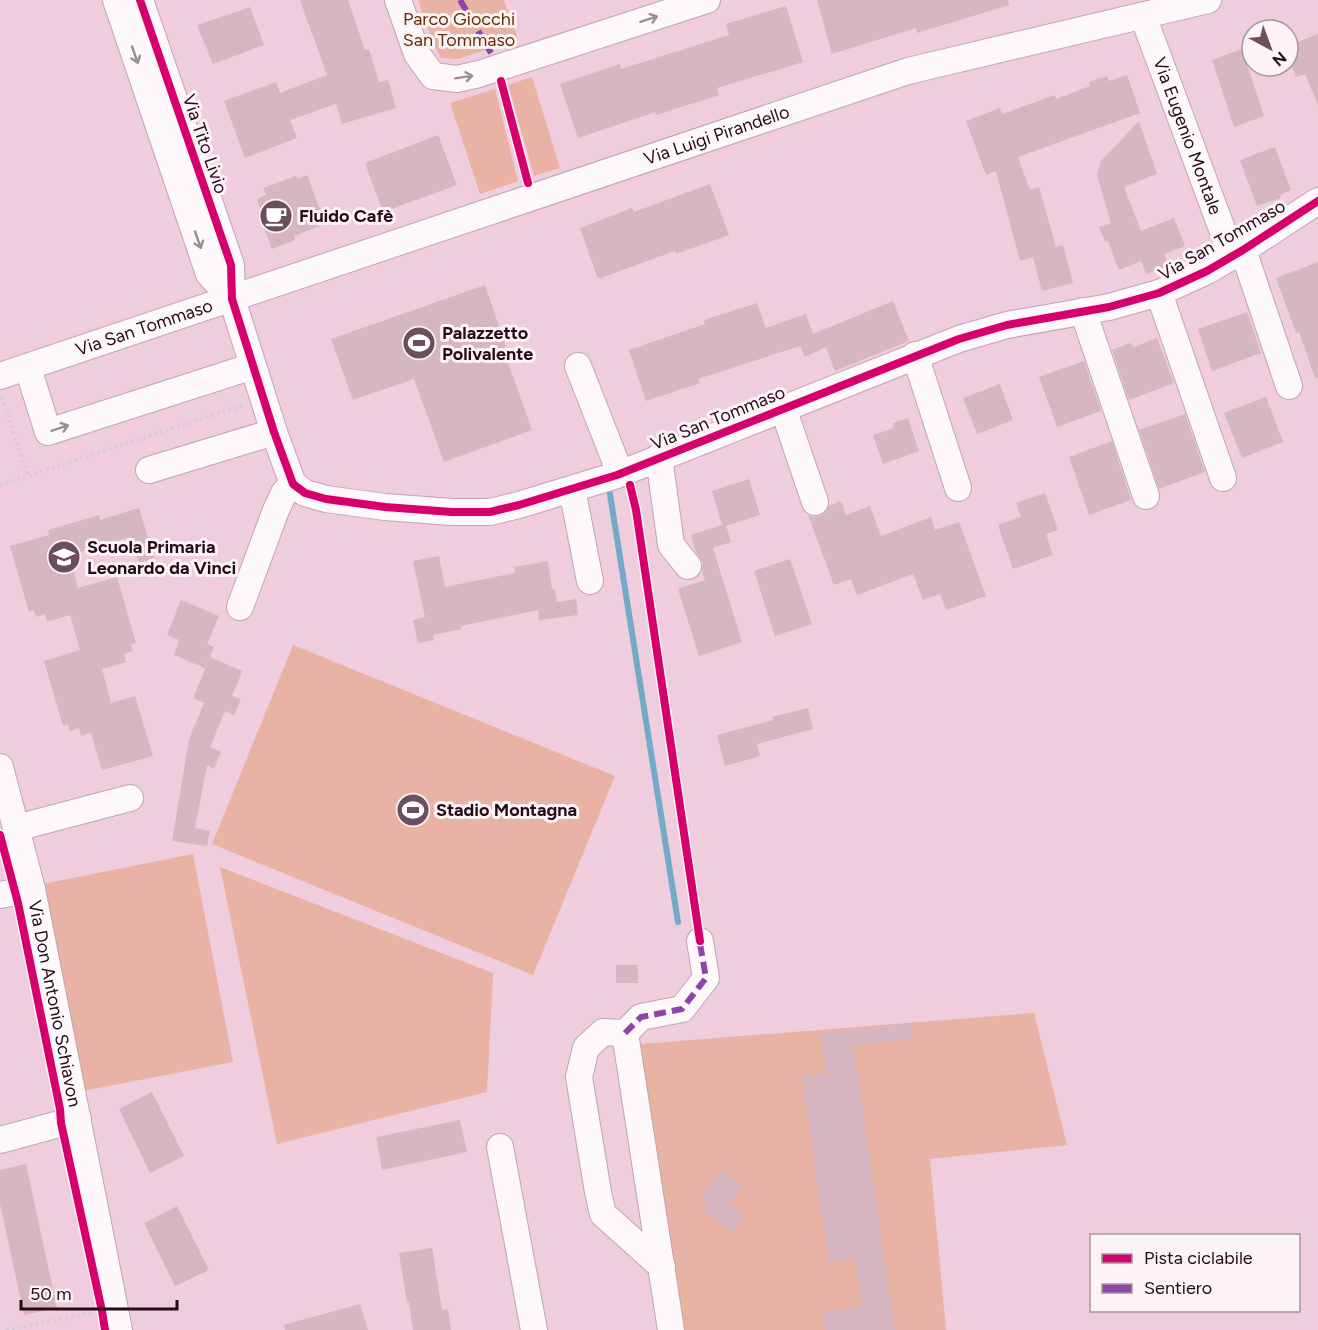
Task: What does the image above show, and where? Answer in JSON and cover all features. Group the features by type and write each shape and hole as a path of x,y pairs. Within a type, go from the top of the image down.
{"street":[{"name":"Via Tito Livio","path":"123,0 231,265 232,299"},
{"path":"398,0 417,54 433,76 457,79 479,74 707,0"},
{"name":"Via Luigi Pirandello","path":"232,299 909,71 1208,0"},
{"name":"Via Eugenio Montale","path":"1143,16 1238,253"},
{"name":"Via San Tommaso","path":"0,376 232,299 293,484 305,493 326,500 452,512 490,512 620,473 959,339 1007,325 1109,307 1159,293 1207,271 1318,201"},
{"name":"Via San Tommaso","path":"1238,253 1289,386"},
{"name":"Via San Tommaso","path":"1159,293 1223,478"},
{"path":"1083,311 1146,496"},
{"path":"915,355 958,488"},
{"path":"28,368 48,432 253,366"},
{"path":"579,366 620,473"},
{"name":"Via San Tommaso","path":"783,408 815,502"},
{"path":"149,470 274,432"},
{"path":"659,457 670,545 688,566"},
{"path":"240,607 276,510 284,493 293,484"},
{"path":"572,489 590,581"},
{"name":"Via Don Antonio Schiavon","path":"0,767 32,889 116,1319"},
{"path":"16,828 130,798"},
{"name":"Via Don Antonio Schiavon","path":"0,895 32,889"},
{"path":"662,1268 603,1214 579,1077 586,1048 603,1032 625,1033 640,1017 682,1009 706,978 700,940"},
{"path":"625,1033 671,1330"},
{"name":"Via Don Antonio Schiavon","path":"0,1140 78,1119"},
{"path":"500,1147 534,1330"}],"path":[{"path":"0,485 28,476"},
{"path":"6,1330 116,1319"}],"green space":[{"name":"Parco Giocchi San Tommaso","path":"418,0 504,0 518,39 458,59 441,58 433,43"},
{"path":"532,77 560,168 534,176 508,85"},
{"name":"Parco Giocchi San Tommaso","path":"495,89 518,181 480,194 450,103"},
{"name":"Stadio Montagna","path":"293,645 615,776 533,975 212,844"},
{"path":"193,854 233,1062 83,1091 43,884"},
{"path":"220,867 493,973 487,1092 277,1144"},
{"path":"1034,1013 1067,1145 930,1159 946,1330 682,1330 640,1044"}],"building":[{"path":"300,0 348,0 365,50 369,49 379,82 388,80 396,108 342,124 336,104 290,120 297,138 245,158 224,101 276,82 280,93 327,75"},
{"path":"817,0 1008,0 1009,5 917,33 916,28 832,54"},
{"path":"786,6 803,62 717,88 719,95 656,115 655,112 578,138 560,84 620,64 621,69 729,35 726,24"},
{"path":"250,7 264,45 213,64 197,25"},
{"path":"1318,34 1318,105 1305,74 1300,76 1300,41"},
{"path":"1240,50 1240,78 1252,78 1264,116 1234,127 1212,60"},
{"path":"1127,75 1140,113 1018,157 1030,190 1039,187 1056,247 1063,245 1073,283 1042,291 1033,257 1020,261 996,171 986,175 966,121 1000,108 1002,114 1055,95 1056,99 1090,86 1089,82 1107,76 1109,81"},
{"path":"1139,121 1157,174 1124,187 1141,231 1174,218 1185,246 1164,254 1169,266 1146,274 1141,261 1119,270 1108,241 1105,242 1099,227 1111,223 1097,175 1101,161"},
{"path":"438,135 457,185 383,212 365,163"},
{"path":"1275,147 1291,190 1280,195 1281,198 1257,206 1240,160"},
{"path":"307,175 321,212 317,213 322,225 294,236 295,240 272,249 258,212 261,211 257,199 266,195 263,188 296,176 297,179"},
{"path":"710,184 729,235 676,254 675,251 598,279 580,228 632,208 634,212"},
{"path":"1318,262 1318,377 1315,378 1299,332 1296,333 1276,278"},
{"path":"485,285 506,347 503,348 532,430 444,462 414,379 353,400 331,339"},
{"path":"893,301 909,341 835,371 826,347 805,357 800,346 698,379 700,383 646,401 629,350 705,324 704,320 757,303 766,328 806,314 813,334"},
{"path":"1247,312 1261,353 1212,371 1198,329"},
{"path":"1157,338 1174,383 1129,400 1112,350 1130,343 1134,347"},
{"path":"1084,361 1101,411 1057,427 1039,377"},
{"path":"1000,384 1013,420 977,434 963,398"},
{"path":"1266,397 1283,442 1242,458 1224,413"},
{"path":"1185,414 1205,472 1159,489 1139,430"},
{"path":"908,418 919,451 883,464 873,435 894,428 893,423"},
{"path":"1112,441 1131,500 1089,515 1069,457"},
{"path":"749,479 760,515 726,526 731,542 713,548 742,642 699,656 678,589 705,580 702,570 703,563 696,552 691,535 722,525 712,491"},
{"path":"1045,493 1058,530 1046,534 1053,555 1013,569 998,525 1021,517 1016,503"},
{"path":"841,501 846,515 870,506 881,536 931,517 935,530 959,522 986,596 946,610 940,594 923,600 913,574 857,595 851,579 834,585 808,515 820,516 829,506"},
{"path":"139,508 154,558 139,563 131,537 69,555 78,588 117,577 136,643 131,644 133,651 124,654 126,662 102,669 111,703 135,696 153,756 102,770 91,733 81,736 79,728 70,731 68,724 63,726 44,661 80,650 70,615 47,622 45,614 36,617 34,610 29,612 10,546 49,535 48,530 99,515 100,520"},
{"path":"439,556 445,587 515,573 514,567 548,561 552,589 555,589 557,602 576,599 578,615 539,620 538,610 461,626 462,629 433,635 434,640 418,643 413,620 425,617 413,561"},
{"path":"790,559 812,624 775,636 754,571"},
{"path":"181,600 219,616 207,644 214,647 205,668 174,655 179,640 167,635"},
{"path":"210,657 242,671 232,696 241,699 234,715 225,711 210,747 221,752 214,769 207,765 195,828 210,831 207,846 172,841 189,739 204,703 193,698"},
{"path":"808,708 813,729 757,744 760,756 725,766 717,735"},
{"path":"616,965 638,965 638,983 616,983"},
{"path":"911,1023 912,1038 853,1046 895,1330 825,1330 822,1312 862,1306 855,1258 829,1262 802,1076 827,1073 819,1034"},
{"path":"152,1092 184,1156 150,1173 119,1109"},
{"path":"460,1120 467,1152 382,1170 376,1137"},
{"path":"26,1164 57,1308 24,1315 0,1204 0,1170"},
{"path":"721,1169 742,1185 729,1204 746,1216 733,1232 702,1210 707,1202 700,1197"},
{"path":"177,1206 209,1270 175,1286 144,1223"},
{"path":"432,1248 442,1310 448,1309 451,1330 413,1330 399,1253"},
{"path":"360,1304 368,1330 285,1330 284,1325"}],"waterway":[{"path":"609,488 678,922"}],"marked path":[{"path":"460,0 491,53"},
{"path":"625,1033 641,1017 682,1009 706,978 699,938"}],"cycle path":[{"path":"140,0 231,265 232,299 293,484 305,493 326,499 385,507 452,512 490,512 519,505 617,475 959,339 1007,325 1109,307 1159,293 1207,271 1318,201"},
{"path":"501,81 528,183"},
{"path":"630,485 636,510 700,941"},
{"path":"0,835 18,903 105,1330"}],"place":[{"name":"Fluido Cafè","path":"276,216"},
{"name":"Palazzetto Polivalente","path":"419,343"},
{"name":"Scuola Primaria Leonardo da Vinci","path":"64,557"},
{"name":"Stadio Montagna","path":"413,810"}]}
